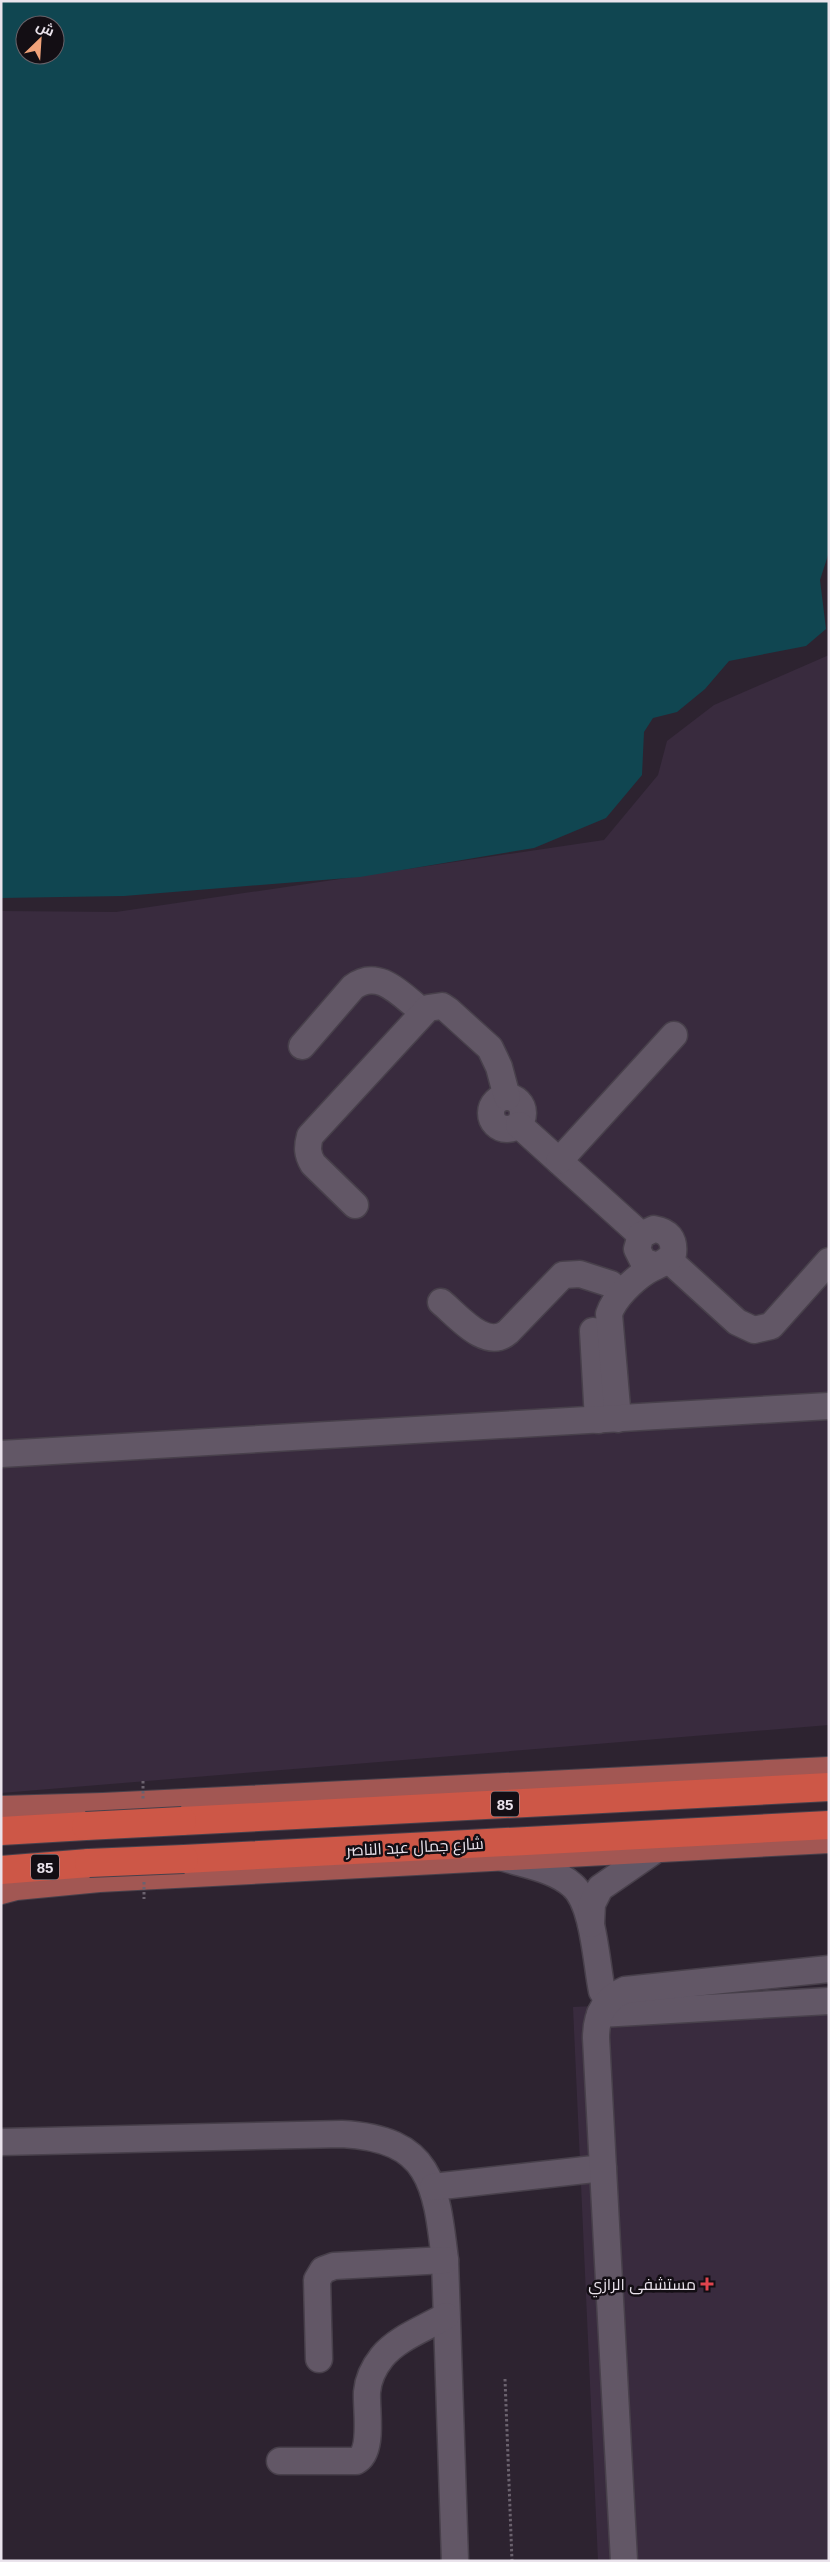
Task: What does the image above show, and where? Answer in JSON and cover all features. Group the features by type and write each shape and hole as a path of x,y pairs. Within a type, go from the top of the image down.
{"highway":[{"name":"85","path":"1,1831 829,1787"},
{"name":"شارع جمال عبد الناصر","path":"1,1870 89,1863 829,1825"}],"main road":[{"path":"1,1810 103,1807 829,1772"},
{"path":"1,1890 16,1886 99,1878 829,1839"}],"street":[{"path":"302,1046 360,981 370,979 387,984 423,1012"},
{"path":"355,1206 313,1164 308,1155 307,1146 310,1136 423,1012 428,1008 442,1006 484,1041 496,1057 507,1097 500,1098 492,1107 492,1120 496,1125 507,1130 519,1124 559,1160 639,1242 643,1261 663,1263 737,1322 754,1330 771,1326 829,1261"},
{"path":"559,1160 674,1035"},
{"path":"608,1419 592,1323 598,1302 639,1242"},
{"path":"608,1419 609,1314 614,1303 642,1274 663,1263"},
{"path":"441,1302 480,1334 495,1339 502,1337 508,1332 563,1275 580,1274 611,1284"},
{"path":"1,1454 829,1406"},
{"path":"591,1930 592,1904 600,1888 658,1848"},
{"path":"500,1857 549,1872 572,1885 583,1901 591,1930 602,1991 611,2001 829,2001"},
{"path":"611,2001 829,1969"},
{"path":"611,2001 596,2038 624,2561"},
{"path":"1,2142 342,2134 367,2135 390,2143 410,2154 426,2172 433,2187 440,2220 444,2260 455,2561"},
{"path":"433,2187 603,2168"},
{"path":"319,2359 317,2280 323,2270 334,2266 444,2260"},
{"path":"280,2461 356,2461 361,2458 366,2448 367,2392 375,2368 391,2348 446,2316"}],"path":[{"path":"505,2379 512,2561"}],"shaded area":[{"path":"829,655 829,1725 1,1793 1,911 116,912 604,840 658,775 667,741 714,705"},
{"name":"مستشفى الرازي","path":"829,1995 829,2561 598,2561 573,2007"}],"water":[{"path":"1,1 829,1 829,552 820,580 826,629 806,646 729,661 705,689 677,712 653,718 644,732 642,775 606,818 534,848 360,877 124,896 1,898"}],"place":[{"name":"مستشفى الرازي","path":"707,2284"}]}
